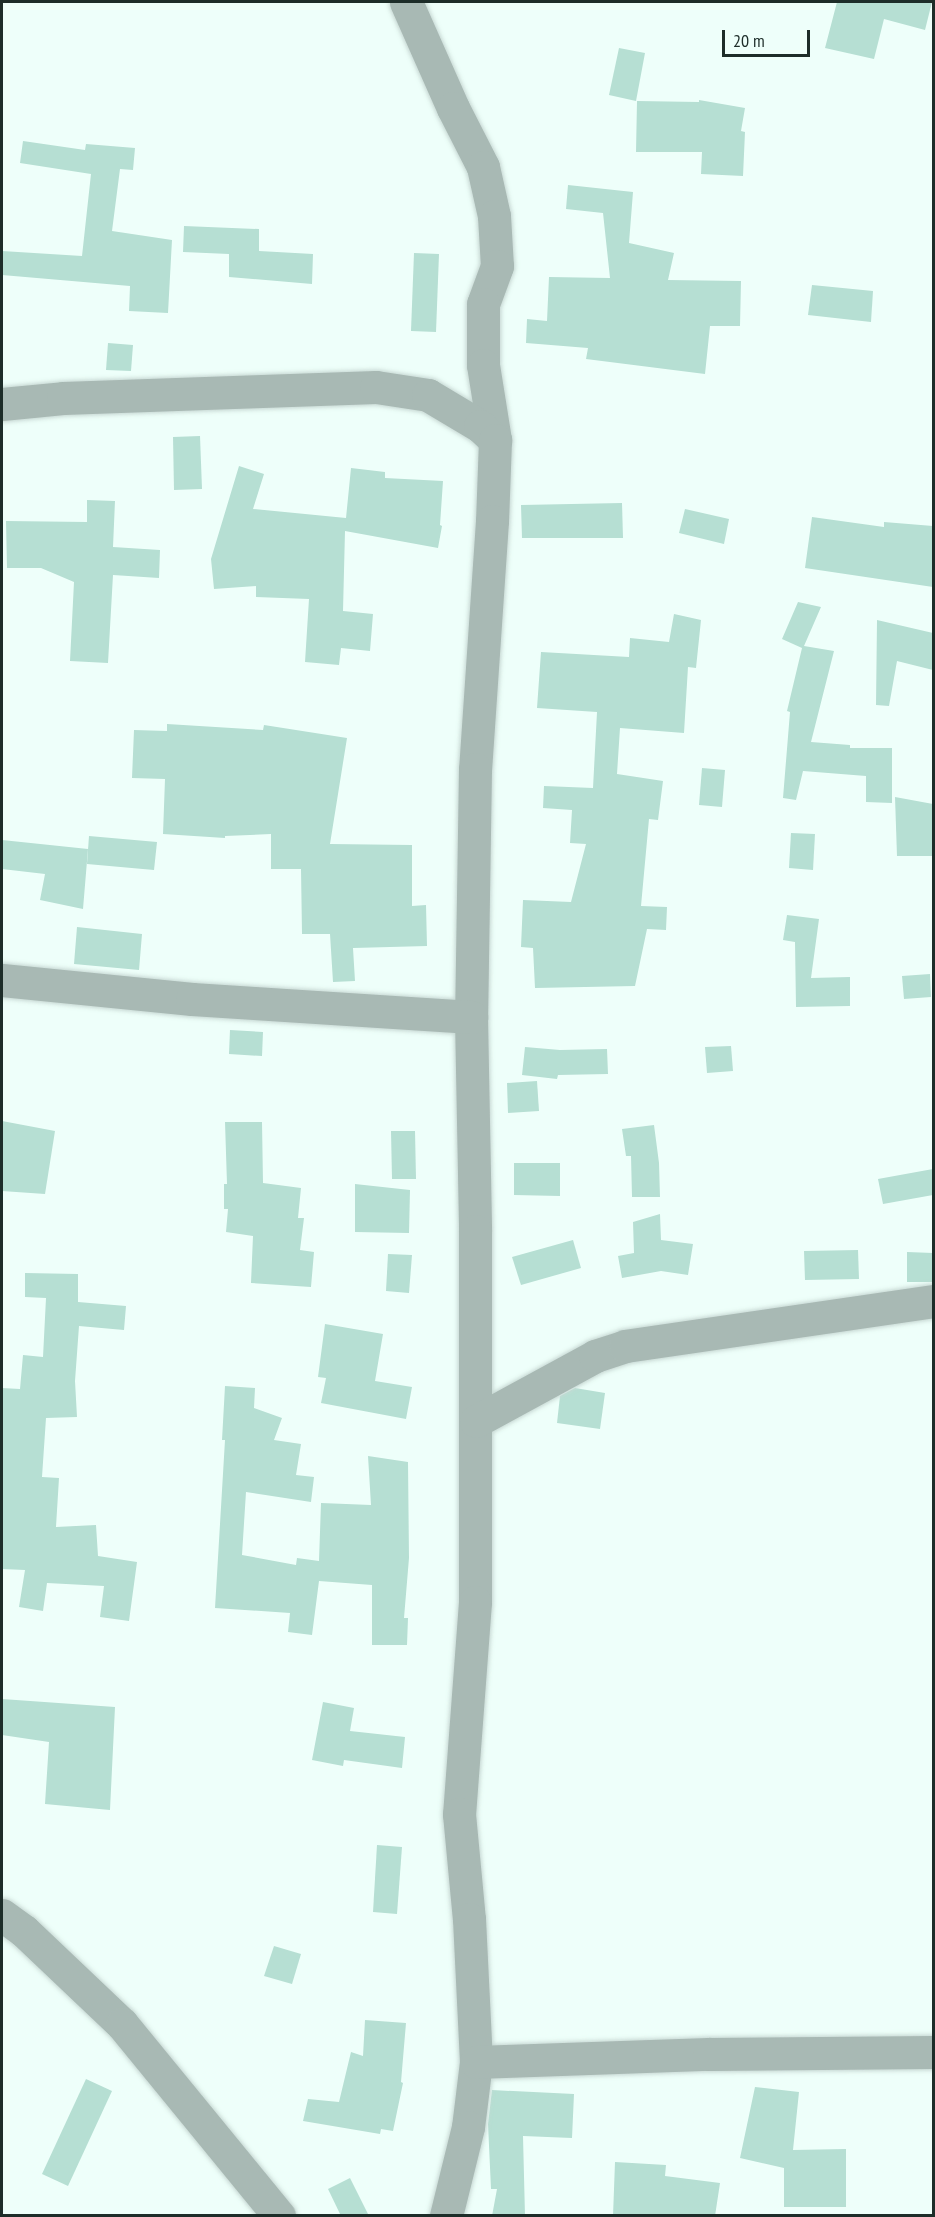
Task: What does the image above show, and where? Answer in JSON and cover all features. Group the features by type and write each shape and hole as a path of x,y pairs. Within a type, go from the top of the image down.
{"street":[{"path":"406,2 453,108 483,167 494,216 497,266 483,304 483,365 495,440 492,521 475,769 471,1017 476,1421 475,1602 459,1814 469,1919 476,2062 468,2127 446,2216"},
{"path":"2,404 63,398 376,387 428,395 480,426 495,440"},
{"path":"2,980 192,999 471,1017"},
{"path":"476,1421 595,1356 625,1346 933,1301"},
{"path":"2,1915 24,1931 122,2024 279,2216"},
{"path":"476,2062 709,2054 933,2052"}],"building":[{"path":"837,2 932,2 925,30 884,19 874,59 825,48"},
{"path":"619,48 645,53 636,101 609,95"},
{"path":"699,100 745,108 741,131 745,132 743,176 701,174 702,152 636,152 637,101 699,102"},
{"path":"23,141 85,150 86,144 135,148 133,170 120,169 112,231 172,240 168,313 129,311 130,286 2,275 2,251 82,256 91,174 20,163"},
{"path":"568,185 633,192 629,243 674,253 668,280 741,281 740,326 710,326 705,374 586,359 588,348 526,343 527,319 547,321 549,277 610,278 603,213 566,209"},
{"path":"184,226 259,229 259,251 313,254 312,284 229,277 229,254 183,252"},
{"path":"414,253 439,254 436,332 411,331"},
{"path":"812,285 873,291 871,322 808,315"},
{"path":"108,343 133,345 131,371 106,370"},
{"path":"200,436 202,489 174,490 173,437"},
{"path":"239,466 264,474 253,509 346,518 351,468 385,472 385,478 443,481 440,525 442,526 438,548 345,531 343,611 373,614 370,651 341,648 339,665 305,662 309,599 256,597 256,586 214,589 211,559"},
{"path":"87,500 115,501 113,547 160,550 159,578 113,575 108,663 70,661 74,582 41,568 7,568 6,521 87,522"},
{"path":"622,503 623,538 522,538 521,505"},
{"path":"685,509 729,519 724,544 679,533"},
{"path":"812,517 884,527 884,522 933,526 933,587 805,568"},
{"path":"798,602 821,607 804,646 834,651 811,742 850,745 850,748 892,748 892,803 866,802 866,776 803,771 796,800 783,798 790,712 787,711 802,648 782,639"},
{"path":"674,614 701,620 696,668 688,667 684,733 620,728 617,774 663,781 658,820 649,819 641,906 667,907 666,930 647,929 635,986 535,988 533,948 521,947 523,900 571,902 586,844 570,843 572,810 543,808 544,786 593,788 597,712 537,708 541,652 629,657 630,638 669,642"},
{"path":"877,620 933,633 933,670 897,661 889,706 876,705"},
{"path":"167,724 263,730 264,725 347,738 330,844 412,845 412,906 426,905 427,946 353,948 355,981 333,982 330,934 302,934 301,869 271,869 271,834 225,836 225,838 163,834 165,779 132,778 134,730 167,731"},
{"path":"702,768 725,770 722,807 699,805"},
{"path":"895,797 933,804 933,856 897,856"},
{"path":"791,833 815,834 813,870 789,868"},
{"path":"89,836 157,842 154,870 87,864"},
{"path":"2,840 88,849 83,909 40,900 45,874 2,869"},
{"path":"787,915 819,919 811,978 850,977 850,1006 796,1007 795,942 783,940"},
{"path":"77,927 142,934 139,970 74,964"},
{"path":"930,974 931,997 904,999 902,976"},
{"path":"230,1030 263,1032 262,1056 229,1054"},
{"path":"731,1046 733,1071 707,1073 705,1047"},
{"path":"525,1047 560,1050 607,1049 608,1074 558,1075 557,1079 522,1075"},
{"path":"537,1081 539,1111 508,1113 507,1083"},
{"path":"2,1121 55,1131 45,1194 2,1191"},
{"path":"225,1122 262,1122 263,1183 301,1188 298,1218 304,1218 300,1250 314,1252 311,1287 251,1283 253,1236 226,1232 228,1209 224,1209 224,1184 227,1184"},
{"path":"654,1125 659,1163 660,1197 632,1197 631,1156 626,1156 622,1129"},
{"path":"391,1131 415,1131 416,1179 392,1179"},
{"path":"514,1163 560,1163 560,1196 514,1195"},
{"path":"933,1169 933,1195 883,1204 878,1179"},
{"path":"355,1184 410,1190 409,1233 355,1232"},
{"path":"660,1214 661,1240 693,1244 688,1275 661,1271 622,1278 618,1256 634,1253 633,1222"},
{"path":"573,1240 581,1268 521,1285 512,1257"},
{"path":"858,1250 859,1279 805,1280 804,1251"},
{"path":"907,1252 933,1253 933,1282 907,1282"},
{"path":"388,1254 412,1255 409,1293 386,1291"},
{"path":"25,1273 78,1274 78,1302 126,1306 124,1330 79,1326 75,1381 77,1417 46,1418 42,1477 59,1478 56,1527 96,1525 98,1556 137,1562 129,1621 100,1617 104,1586 47,1583 43,1611 19,1607 25,1570 2,1569 2,1388 20,1389 23,1355 43,1357 46,1298 25,1297"},
{"path":"325,1324 383,1334 375,1381 412,1387 406,1419 321,1403 326,1378 318,1377"},
{"path":"225,1386 255,1388 254,1408 282,1418 274,1440 301,1444 296,1475 314,1477 311,1502 246,1492 242,1555 296,1565 297,1558 319,1561 321,1503 371,1505 368,1456 408,1462 409,1558 404,1618 408,1618 407,1645 372,1645 372,1585 319,1581 312,1635 288,1632 290,1613 215,1608 225,1440 222,1440"},
{"path":"575,1388 605,1393 600,1429 557,1423 560,1396"},
{"path":"2,1699 115,1707 110,1810 45,1804 49,1742 2,1735"},
{"path":"323,1702 354,1708 350,1731 405,1737 402,1768 344,1760 343,1766 312,1760"},
{"path":"377,1845 402,1847 397,1914 373,1912"},
{"path":"274,1946 301,1954 292,1984 264,1976"},
{"path":"365,2020 406,2023 401,2082 403,2083 393,2131 381,2129 380,2134 303,2121 308,2099 339,2102 351,2052 363,2056"},
{"path":"86,2079 112,2091 68,2186 42,2174"},
{"path":"755,2087 799,2092 793,2150 846,2149 846,2207 784,2207 784,2168 740,2158"},
{"path":"492,2090 574,2094 572,2138 523,2136 525,2216 492,2216 497,2189 491,2189 488,2124"},
{"path":"615,2162 666,2165 665,2176 720,2183 715,2216 613,2216"},
{"path":"350,2178 369,2216 341,2216 328,2189"}]}
